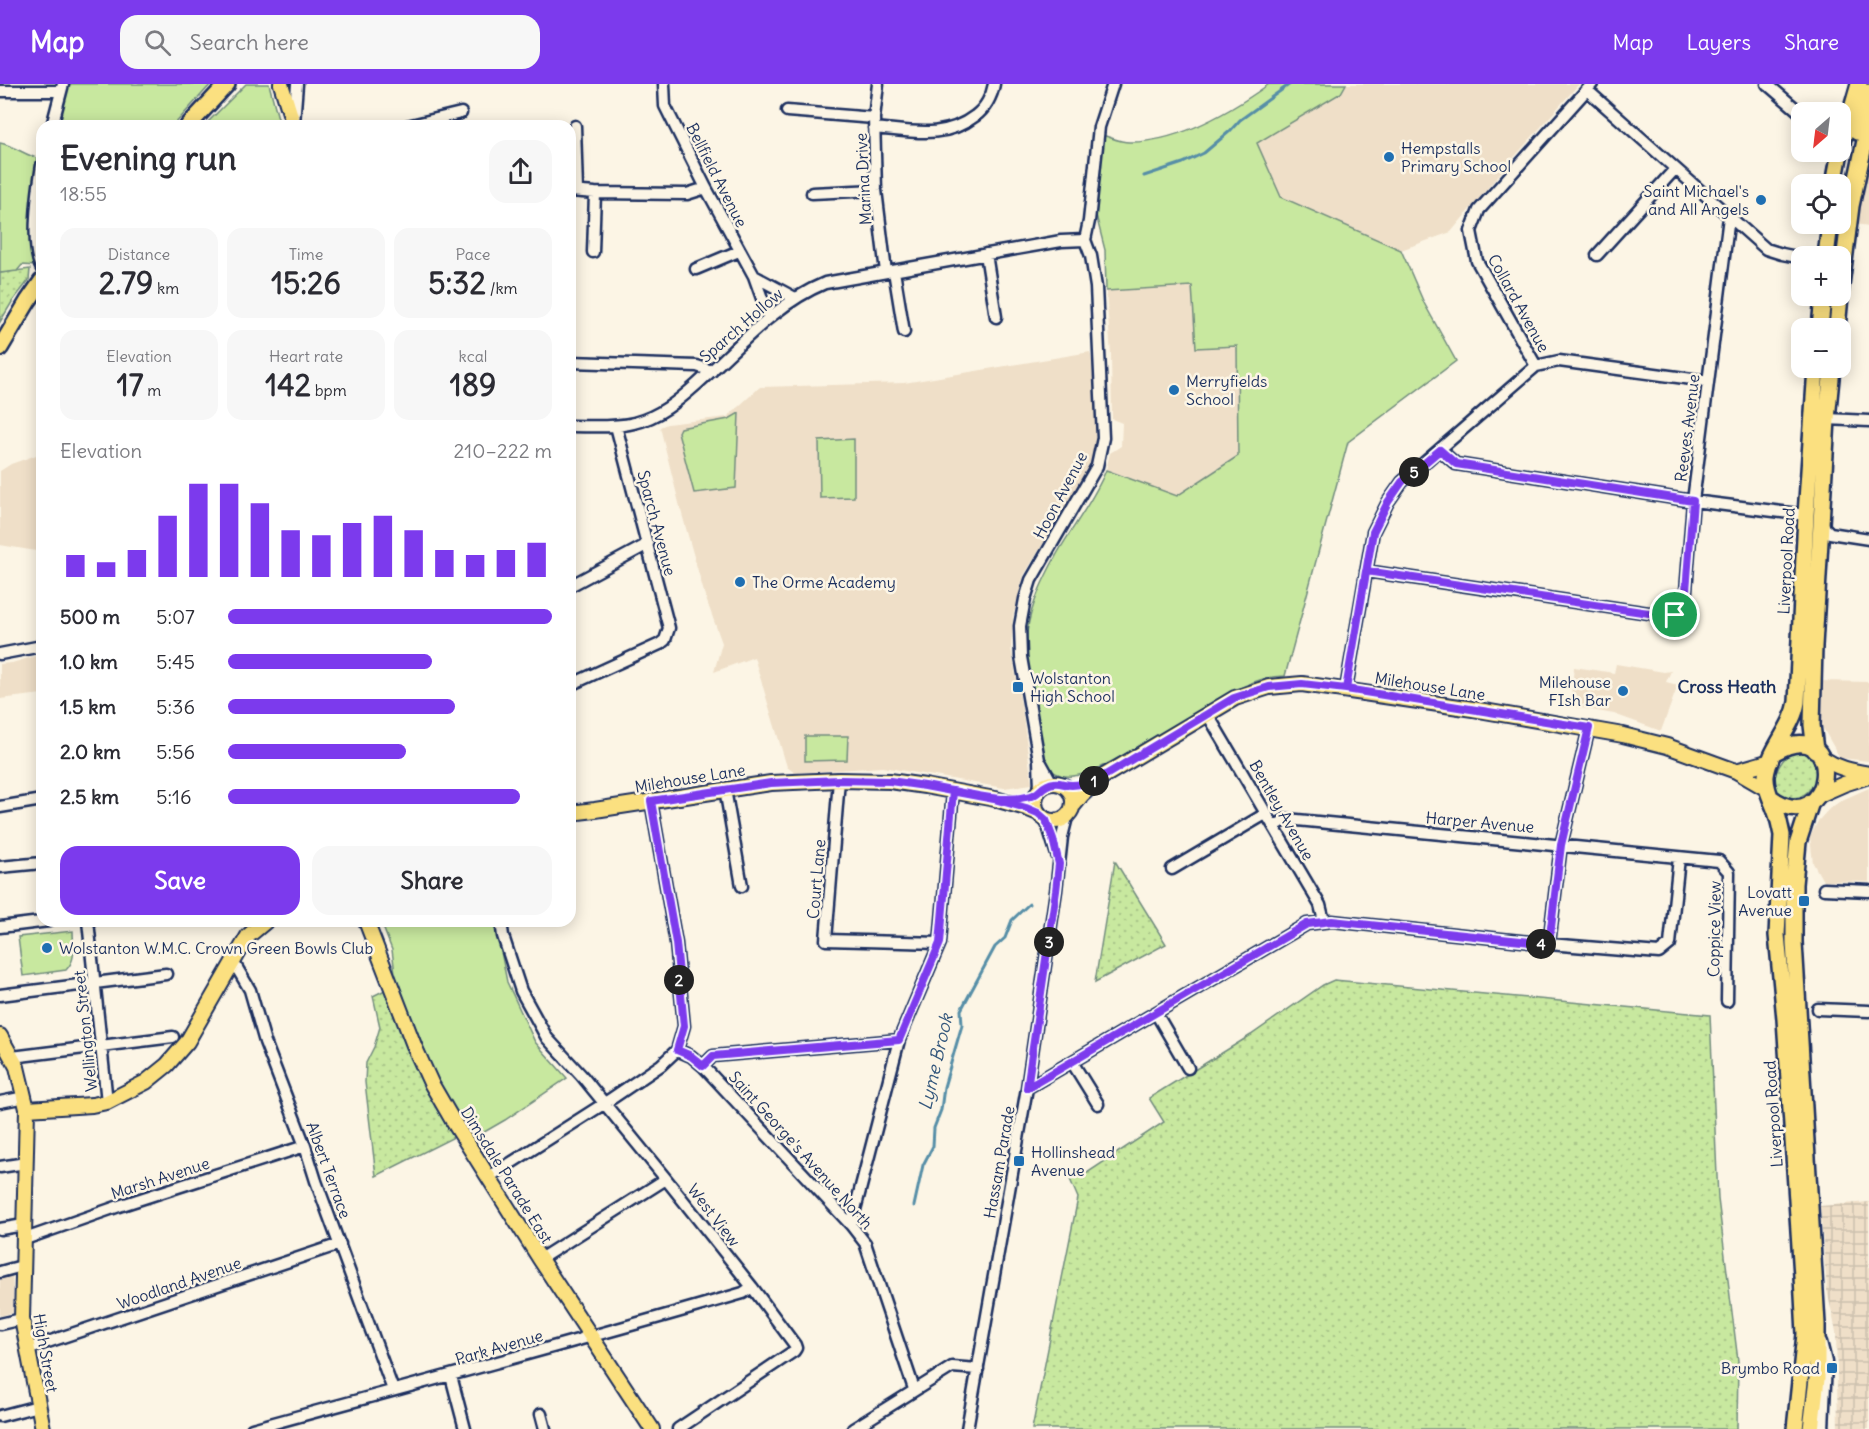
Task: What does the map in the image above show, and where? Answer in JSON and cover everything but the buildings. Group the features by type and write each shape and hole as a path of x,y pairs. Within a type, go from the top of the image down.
{"highway":[{"path":"194,120 227,84"},
{"path":"1851,136 1859,84"},
{"path":"1851,136 1869,92"},
{"path":"1851,136 1869,122"},
{"path":"1846,246 1851,206 1851,162"},
{"path":"0,349 36,289"},
{"name":"Liverpool Road","path":"1773,756 1797,702 1815,378"},
{"name":"Liverpool Road","path":"1819,754 1812,725 1821,519 1831,378"},
{"path":"1801,743 1819,754 1826,767 1825,776 1815,799 1796,807 1778,803 1769,793 1766,775 1773,756 1792,744 1801,743"},
{"name":"Liverpool Road","path":"1769,793 1782,835 1777,935 1785,1019 1805,1334 1795,1429"},
{"name":"Liverpool Road","path":"1811,1429 1817,1379 1817,1324 1794,942 1794,884 1798,842 1815,799"}],"main road":[{"path":"281,84 292,120"},
{"name":"Milehouse Lane","path":"1070,811 1082,795 1099,779 1234,698 1269,687 1302,684 1589,728 1667,746 1736,771 1769,793"},
{"path":"1819,754 1834,766 1869,775"},
{"path":"1736,771 1773,756"},
{"path":"1815,799 1844,784 1869,775"},
{"name":"Milehouse Lane","path":"994,799 1026,797 1048,788 1075,786 1099,779"},
{"name":"Milehouse Lane","path":"576,812 771,783 839,780 890,781 953,791 994,799 1042,816"},
{"path":"1048,788 1072,794 1070,811 1057,821 1042,816 1035,802 1048,788"},
{"path":"26,1103 92,1105 107,1102 146,1082 167,1065 187,1042 248,936 259,927"},
{"name":"Dimsdale Parade East","path":"368,927 431,1083 540,1259 652,1429"},
{"name":"High Street","path":"0,1036 12,1057 26,1103 22,1319 42,1429"}],"street":[{"path":"294,120 297,84"},
{"name":"Bellfield Avenue","path":"664,84 665,106 754,276 769,318"},
{"name":"Marina Drive","path":"878,84 874,123 876,190 890,271 904,332"},
{"path":"787,111 943,132 963,125 980,112 988,101 994,84"},
{"path":"1085,240 1099,127 1113,84"},
{"path":"1767,84 1791,105"},
{"path":"0,91 62,87 54,120"},
{"path":"1590,87 1675,169 1766,249 1791,256"},
{"name":"Collard Avenue","path":"1536,366 1477,261 1471,231 1479,210 1590,87"},
{"path":"432,120 462,113"},
{"path":"1598,255 1675,169"},
{"path":"576,191 687,194 706,188"},
{"path":"812,193 876,190"},
{"path":"593,252 595,193"},
{"name":"Reeves Avenue","path":"1366,571 1669,616 1679,614 1685,604 1693,501 1729,217"},
{"name":"Sparch Hollow","path":"576,426 616,426 652,417 676,403 769,318 807,290 825,283 1061,241 1085,240"},
{"name":"Hoon Avenue","path":"1048,788 1039,760 1021,657 1020,626 1030,580 1097,466 1103,438 1096,287 1085,240"},
{"path":"696,269 739,251"},
{"path":"986,254 996,317"},
{"path":"754,276 795,298"},
{"path":"1346,689 1373,532 1388,502 1402,482 1536,366 1559,361 1707,381"},
{"path":"576,362 698,366 712,371"},
{"path":"1827,418 1869,421"},
{"name":"Sparch Avenue","path":"576,682 660,644 665,640 669,628 616,426"},
{"path":"1440,450 1456,464 1693,501 1806,515"},
{"path":"1821,519 1830,533 1869,539"},
{"path":"576,583 648,544"},
{"path":"0,654 36,647"},
{"name":"Bentley Avenue","path":"1208,715 1320,904 1324,921"},
{"path":"1549,944 1561,845 1589,728"},
{"name":"Court Lane","path":"839,780 826,939 940,943"},
{"path":"725,789 742,886"},
{"path":"850,1225 899,1040 940,943 953,791"},
{"path":"0,807 36,801"},
{"path":"489,1177 605,1103 661,1065 677,1050 684,1026 676,943 651,801"},
{"name":"Hassam Parade","path":"968,1429 1027,1088 1059,864 1070,811"},
{"path":"1172,869 1267,813"},
{"name":"Hassam Parade","path":"1042,816 1053,839 1059,864"},
{"name":"Harper Avenue","path":"1275,826 1287,819 1719,861"},
{"path":"1027,1088 1307,924 1324,921 1659,953 1670,944 1679,858"},
{"name":"Coppice View","path":"1719,861 1729,872 1727,1001"},
{"path":"0,867 36,864"},
{"path":"1824,889 1869,891"},
{"path":"0,927 36,923"},
{"name":"Wellington Street","path":"89,927 107,1102"},
{"name":"West View","path":"502,927 521,991 547,1038 605,1103 752,1287 796,1348 678,1429"},
{"name":"Albert Terrace","path":"234,963 250,990 266,1042 393,1390"},
{"path":"0,996 166,974"},
{"path":"1818,1010 1869,1011"},
{"path":"1156,1013 1188,1068"},
{"path":"12,1057 174,1037"},
{"path":"703,1066 713,1056 899,1040"},
{"name":"Saint George's Avenue North","path":"677,1050 691,1056 703,1066 864,1243 915,1389"},
{"path":"1072,1062 1098,1104"},
{"path":"0,1102 26,1103"},
{"name":"Marsh Avenue","path":"25,1239 305,1146"},
{"path":"0,1167 26,1162"},
{"path":"540,1259 666,1179"},
{"path":"0,1229 24,1225"},
{"name":"Woodland Avenue","path":"27,1349 340,1244"},
{"path":"0,1272 22,1266"},
{"name":"Park Avenue","path":"252,1429 732,1297 752,1287"},
{"path":"0,1324 22,1319"},
{"path":"1817,1324 1826,1362 1823,1429"},
{"path":"853,1429 952,1367 978,1369"},
{"path":"451,1376 465,1429"},
{"path":"0,1416 38,1406"},
{"path":"541,1414 545,1429"}],"shaded area":[{"name":"Hempstalls Primary School","path":"1346,84 1579,84 1451,232 1401,250 1281,197 1257,143 1341,93"},
{"path":"1869,158 1869,226 1855,224"},
{"name":"Merryfields School","path":"1192,286 1237,345 1238,457 1177,496 1106,470 1110,453 1121,446 1122,423 1112,419 1111,354 1106,291"},
{"name":"The Orme Academy","path":"1090,352 1097,383 1099,456 1024,575 1013,616 1011,648 1032,784 1004,788 882,767 795,773 787,767 754,657 714,672 722,643 705,596 660,427 667,424 727,417 760,387 904,383"},
{"path":"36,455 36,551 0,545 0,471 11,464"},
{"path":"36,656 36,695 0,699 0,664"},
{"path":"1616,664 1664,672 1671,671 1666,682 1678,685 1661,731 1614,714 1570,706 1574,667 1614,673"},
{"path":"1820,681 1869,682 1869,761 1840,758 1820,723"},
{"path":"1869,788 1869,882 1823,881 1813,863 1810,837 1818,821 1829,809 1842,800"},
{"path":"1869,1202 1869,1429 1838,1429 1836,1332 1827,1290 1820,1206"},
{"path":"12,1272 14,1312 0,1316 0,1275"}],"green space":[{"path":"68,84 211,84 178,120 58,120"},
{"path":"246,84 269,84 278,120 210,120"},
{"path":"1269,84 1346,84 1341,93 1257,143 1281,197 1401,250 1424,303 1456,361 1348,442 1285,676 1248,684 1093,771 1073,776 1059,775 1043,760 1026,663 1029,622 1035,601 1057,554 1106,470 1177,496 1238,456 1237,346 1196,348 1192,286 1106,291 1105,250 1096,215 1102,135 1129,142 1166,137 1203,124 1238,105"},
{"path":"0,143 36,158 34,197 36,266 22,265 17,271 0,273"},
{"path":"30,269 29,280 0,322 0,273"},
{"path":"739,413 736,488 694,493 678,432 680,428 729,419"},
{"path":"854,439 854,497 820,498 819,441"},
{"path":"805,736 848,736 847,760 805,761"},
{"path":"1793,751 1806,753 1814,760 1817,768 1812,787 1805,794 1796,798 1785,796 1775,786 1779,767"},
{"path":"1115,861 1166,944 1095,982"},
{"path":"383,927 496,927 507,982 535,1042 567,1078 474,1138 444,1096 396,981 392,950"},
{"name":"Wolstanton W.M.C. Crown Green Bowls Club","path":"73,931 73,957 66,970 23,976 18,937"},
{"path":"1334,980 1710,1015 1718,1199 1738,1361 1737,1429 1032,1429 1078,1198 1067,1172 1087,1173 1164,1122 1149,1098"},
{"path":"385,990 427,1090 454,1137 376,1176 365,1082 366,1063 380,1027 373,996"}],"waterway":[{"name":"Lyme Brook","path":"1144,176 1183,163 1204,153 1240,120 1290,84"},
{"name":"Lyme Brook","path":"914,1206 923,1165 933,1146 934,1128 941,1110 944,1087 962,1025 961,1010 995,947 1005,938 1012,920 1029,904"}],"place":[{"name":"Hempstalls Primary School","path":"1389,157"},
{"name":"Saint Michael's and All Angels","path":"1761,200"},
{"name":"Merryfields School","path":"1174,390"},
{"name":"The Orme Academy","path":"740,582"},
{"name":"Wolstanton High School","path":"1018,687"},
{"name":"Milehouse FIsh Bar","path":"1623,691"},
{"name":"Lovatt Avenue","path":"1804,901"},
{"name":"Wolstanton W.M.C. Crown Green Bowls Club","path":"47,948"},
{"name":"Hollinshead Avenue","path":"1019,1161"},
{"name":"Brymbo Road","path":"1832,1368"}],"district":[{"name":"Cross Heath","path":"1727,687"}],"route":[{"path":"1675,615 1669,616 1366,571 1346,689 1302,684 1269,687 1234,698 1099,779 1084,784 1075,786 1052,783 1044,785 1037,795 994,799 953,791 940,943 899,1040 713,1056 703,1066 691,1056 677,1050 684,1026 676,943 651,801 771,783 839,780 890,781 925,786 953,791 994,799 1026,808 1038,813 1046,820 1059,864 1027,1088 1307,924 1332,921 1549,944 1561,845 1589,728 1346,689 1373,532 1388,502 1402,482 1440,450 1456,464 1693,501 1685,604 1684,609 1675,615"}]}
